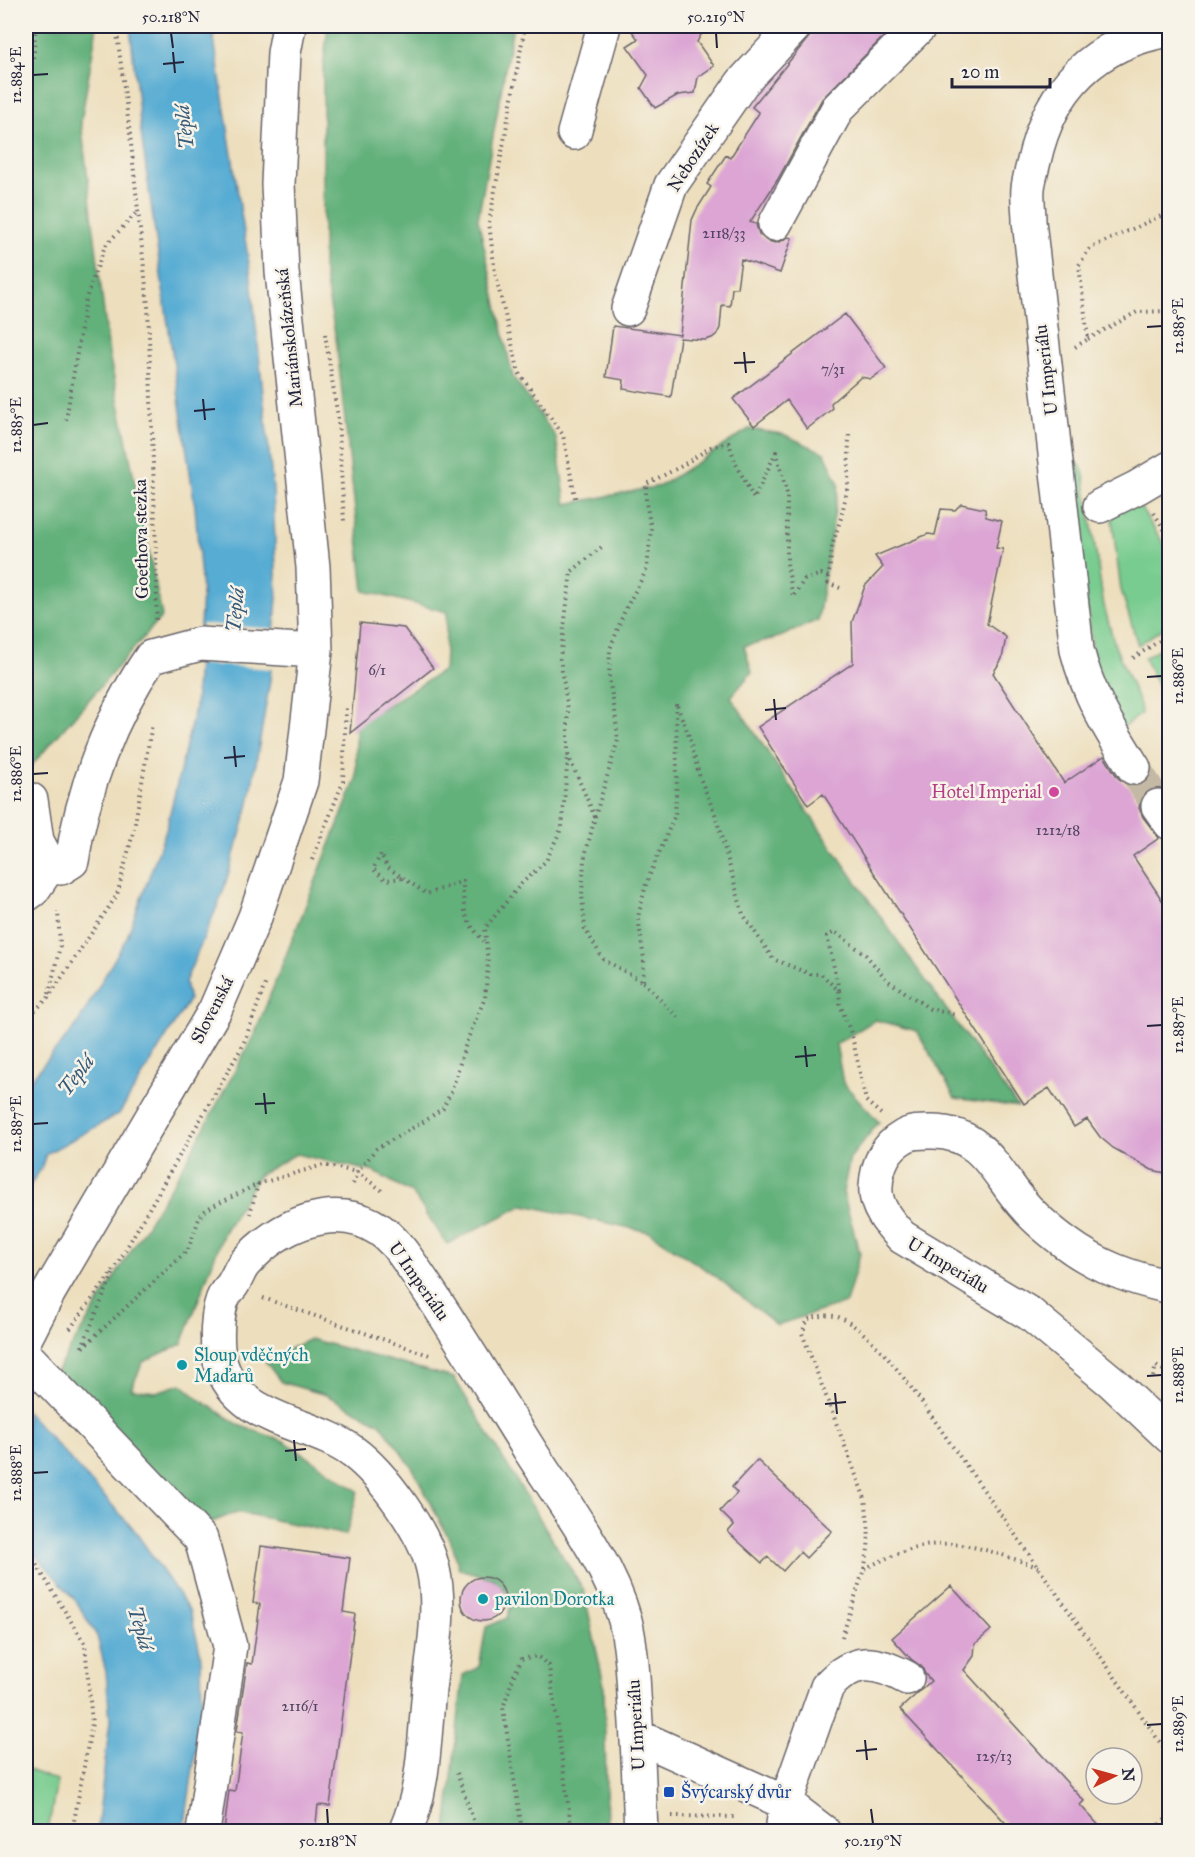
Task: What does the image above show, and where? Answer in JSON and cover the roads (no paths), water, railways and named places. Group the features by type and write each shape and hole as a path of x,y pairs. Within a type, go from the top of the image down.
{"street":[{"name":"Mariánskolázeňská","path":"289,26 284,53 278,184 282,272 313,567 301,650"},
{"path":"574,133 604,26"},
{"name":"Nebozízek","path":"628,309 670,185 742,83 795,26"},
{"path":"775,224 838,108 920,26"},
{"name":"U Imperiálu","path":"1134,768 1094,702 1077,650 1029,220 1028,187 1037,147 1048,115 1065,87 1082,69 1122,43 1144,34 1170,30"},
{"path":"1100,506 1170,468"},
{"path":"36,883 72,861 75,836 100,755 133,683 151,657 200,644 301,650"},
{"name":"Slovenská","path":"26,1337 215,1010 255,917 301,781 301,650"},
{"path":"31,800 37,841 36,883"},
{"name":"U Imperiálu","path":"1170,1287 1136,1279 1113,1270 1090,1260 1064,1242 1022,1203 976,1144 957,1135 940,1132 906,1135 893,1143 882,1159 876,1178 875,1192 890,1225 902,1237 1030,1314 1113,1382 1170,1437"},
{"name":"U Imperiálu","path":"405,1832 419,1789 434,1641 436,1593 433,1568 424,1545 408,1515 382,1481 354,1452 338,1443 263,1412 228,1381 219,1359 218,1322 226,1292 243,1264 274,1236 300,1222 322,1217 344,1217 361,1221 380,1229 395,1243 411,1264 613,1584 625,1622 632,1658 637,1736 652,1824"},
{"path":"26,1356 201,1539 230,1646 203,1832"},
{"path":"784,1818 827,1687 838,1674 857,1664 876,1664 907,1678"},
{"path":"637,1736 784,1818 824,1832"}],"water":[{"name":"Teplá","path":"130,26 212,26 251,277 273,490 277,598 270,681 249,804 222,895 185,982 189,1000 119,1114 46,1154 41,1169 26,1192 26,1085 76,1026 127,937 166,830 195,708 202,593 195,507 141,133"},
{"name":"Teplá","path":"26,1411 133,1528 190,1611 201,1655 202,1707 184,1831 97,1831 110,1720 106,1672 97,1636 76,1601 26,1544"}],"tunnel":[{"path":"1134,768 1158,806"}],"place":[{"name":"Hotel Imperial","path":"1054,792"},
{"name":"Sloup vděčných Maďarů","path":"182,1365"},
{"name":"pavilon Dorotka","path":"483,1599"},
{"name":"Švýcarský dvůr","path":"669,1792"}]}
